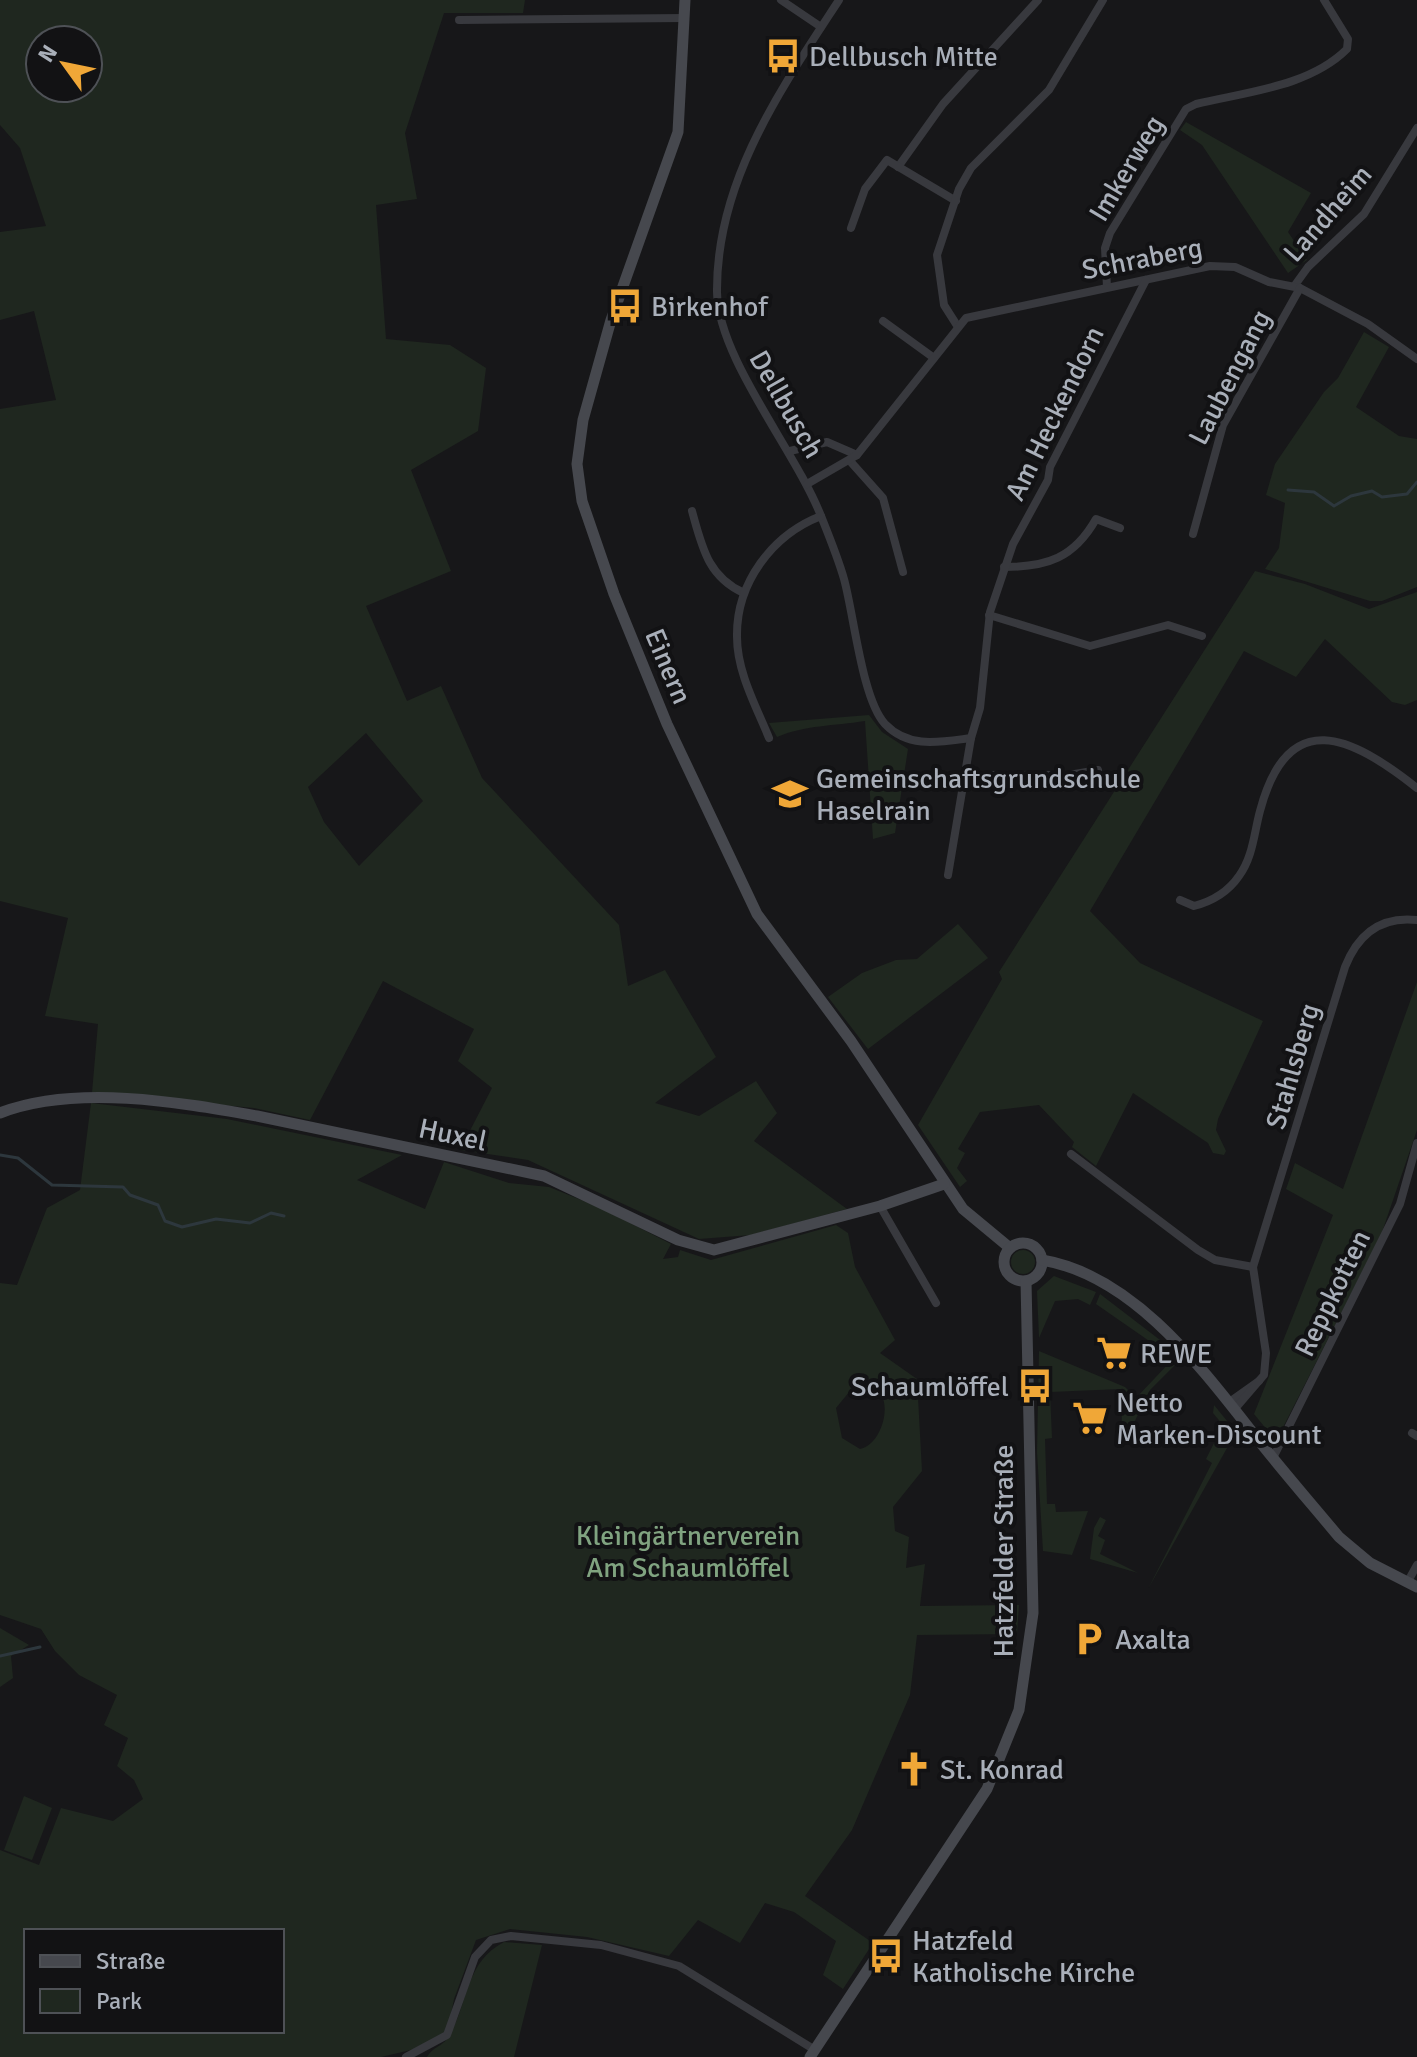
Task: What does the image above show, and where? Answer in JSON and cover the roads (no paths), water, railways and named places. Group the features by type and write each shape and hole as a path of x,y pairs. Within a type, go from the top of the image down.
{"main road":[{"name":"Einern","path":"685,0 678,132 611,320 583,420 577,464 582,501 614,594 655,695 757,914 851,1041 944,1184 963,1209 1010,1248"},
{"name":"Huxel","path":"0,1113 35,1102 82,1097 210,1108 257,1116 544,1176 678,1240 714,1250 880,1206 944,1184"},
{"path":"1042,1260 1038,1274 1026,1281 1017,1280 1006,1270 1004,1261 1010,1248 1030,1244 1042,1260 1098,1282 1150,1317 1186,1352 1339,1537 1370,1563 1412,1585"},
{"name":"Hatzfelder Straße","path":"812,2053 987,1789 1019,1710 1033,1613 1026,1281"}],"street":[{"path":"781,0 821,27"},
{"name":"Dellbusch","path":"839,0 780,89 752,144 731,202 718,271 719,311 727,341 790,451 821,516 844,578 870,692 879,715 886,725 913,742 971,738"},
{"path":"898,167 943,104 991,56 1038,0"},
{"path":"958,327 944,305 937,255 956,201 971,168 1049,90 1100,4 1088,0"},
{"name":"Imkerweg","path":"1107,287 1105,248 1110,233 1177,129 1186,109 1313,73 1347,49 1348,39 1324,0"},
{"path":"459,20 685,18"},
{"name":"Landheim","path":"1297,286 1308,267 1364,214 1417,128"},
{"path":"851,228 865,189 887,160 956,201"},
{"name":"Schraberg","path":"807,484 854,458 966,318 1107,287 1224,265 1269,282 1297,286 1368,324 1417,359"},
{"name":"Am Heckendorn","path":"948,875 971,738 980,708 989,615 1004,567 1104,357 1146,280"},
{"name":"Laubengang","path":"1193,534 1223,425 1297,286"},
{"path":"883,321 934,358"},
{"path":"790,451 827,442 854,458 883,498 903,572"},
{"path":"692,511 704,555 712,569 723,582 744,593"},
{"path":"769,738 745,678 737,638 744,593 756,569 779,541 821,516"},
{"path":"1004,567 1031,567 1062,558 1080,544 1096,519 1120,528"},
{"path":"989,615 1090,646 1154,626 1177,626 1202,636"},
{"path":"1180,900 1194,906 1207,902 1230,887 1252,849 1274,770 1290,751 1303,743 1330,741 1345,745 1375,758 1417,788"},
{"path":"966,775 1069,775 1098,770"},
{"name":"Stahlsberg","path":"1231,1407 1259,1381 1267,1364 1253,1267 1350,954 1374,927 1394,919 1417,920"},
{"name":"Reppkotten","path":"1273,1458 1400,1204 1417,1143"},
{"path":"1071,1154 1198,1250 1215,1260 1253,1267"},
{"path":"880,1206 936,1303"},
{"path":"1412,1585 1417,1565"},
{"name":"Hatzfelder Straße","path":"406,2057 447,2035 475,1957 497,1938 558,1938 601,1945 679,1966 812,2053"}],"waterway":[{"path":"1288,490 1314,492 1334,506 1351,496 1372,491 1382,497 1407,494 1417,482"},
{"path":"0,1155 18,1158 52,1185 123,1187 130,1195 158,1205 165,1221 182,1227 216,1219 250,1223 271,1213 284,1216"},
{"path":"0,1656 40,1647"}],"place":[{"name":"Dellbusch Mitte","path":"783,56"},
{"name":"Birkenhof","path":"625,306"},
{"name":"Gemeinschaftsgrundschule Haselrain","path":"790,794"},
{"name":"REWE","path":"1114,1353"},
{"name":"Schaumlöffel","path":"1035,1386"},
{"name":"Netto Marken-Discount","path":"1090,1418"},
{"name":"Axalta","path":"1089,1639"},
{"name":"St. Konrad","path":"914,1769"},
{"name":"Hatzfeld Katholische Kirche","path":"886,1956"}],"park label":[{"name":"Kleingärtnerverein Am Schaumlöffel","path":"688,1551"}]}
